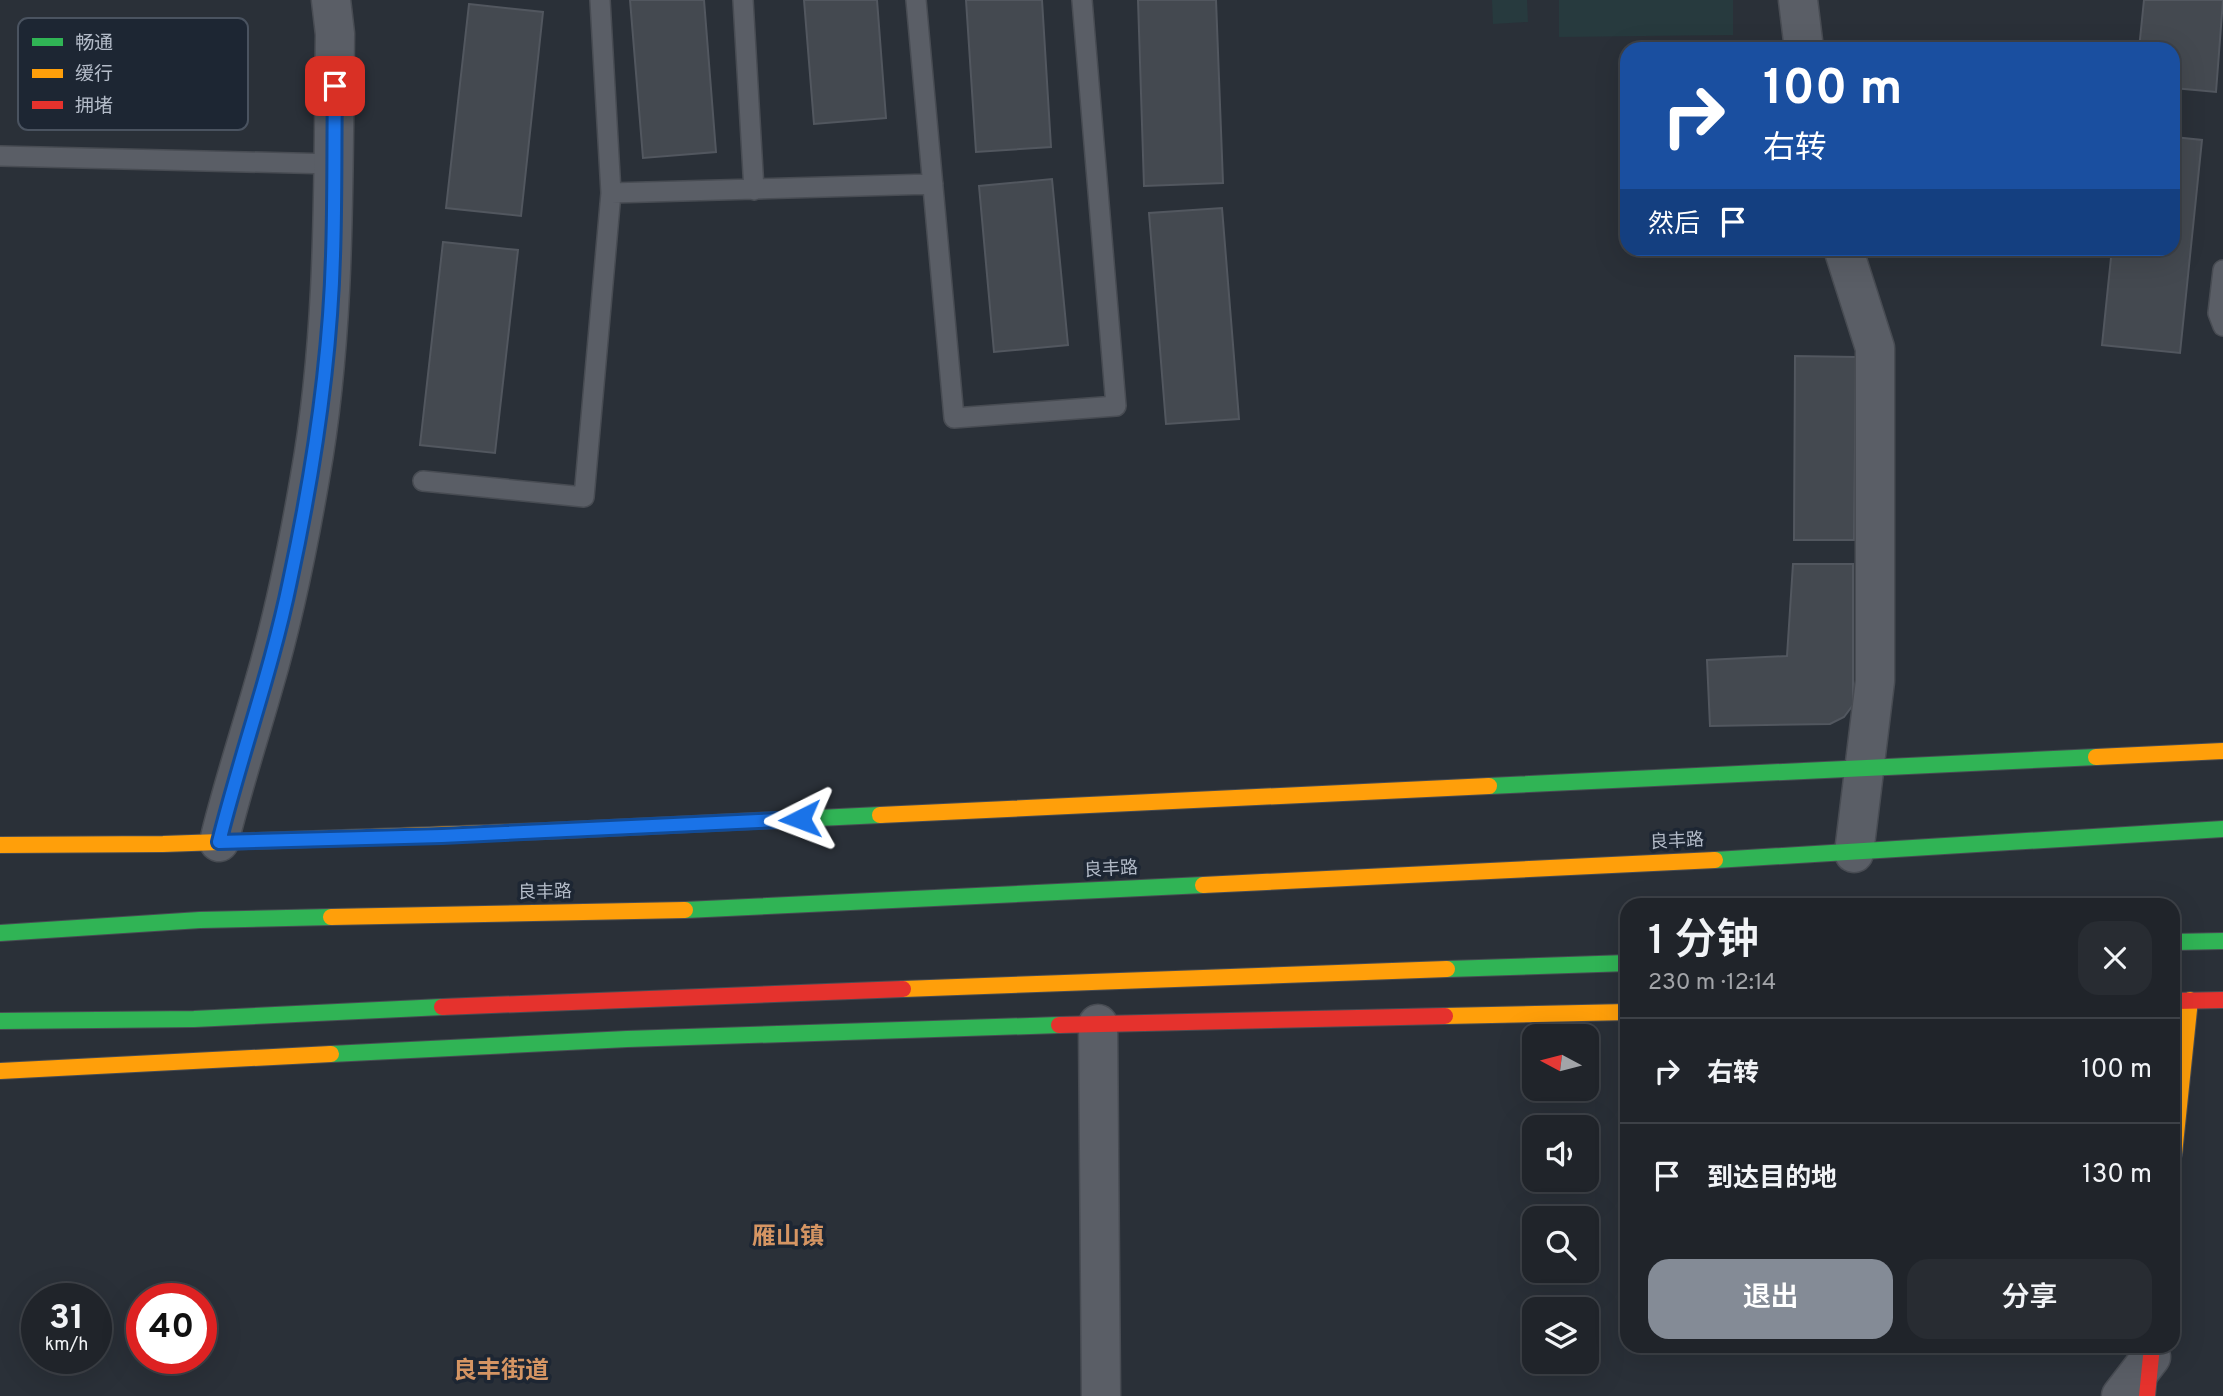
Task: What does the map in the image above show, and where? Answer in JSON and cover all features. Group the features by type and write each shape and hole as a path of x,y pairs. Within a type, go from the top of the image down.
{"main road":[{"path":"0,845 442,836 2223,751"},
{"name":"良丰路","path":"0,933 200,920 719,909 1854,852 2223,829"},
{"path":"2180,942 2223,941"},
{"path":"0,1021 194,1019 572,1001 1620,963"},
{"path":"2180,1096 2190,1000"},
{"path":"2180,1001 2223,1000"},
{"path":"0,1071 627,1039 1098,1024 1620,1012"},
{"path":"2147,1396 2152,1353"}],"street":[{"path":"219,842 290,583 310,475 325,366 332,271 334,164 335,34 331,0"},
{"path":"1798,0 1803,42"},
{"path":"1846,256 1875,348 1875,681 1854,852"},
{"path":"1098,1024 1101,1396"},
{"path":"2122,1396 2151,1353"}],"lane":[{"path":"423,481 584,496 611,193 600,0"},
{"path":"743,0 754,190"},
{"path":"916,0 954,418 1116,406 1082,0"},
{"path":"0,156 334,164"},
{"path":"611,193 933,184"},
{"path":"2223,270 2218,313 2223,326"}],"green space":[{"path":"1492,0 1527,0 1528,22 1493,24"},
{"path":"1559,0 1733,0 1733,35 1559,37"}],"building":[{"path":"630,0 704,0 716,152 643,158"},
{"path":"804,0 877,0 886,118 814,124"},
{"path":"966,0 1042,0 1051,147 976,152"},
{"path":"1138,0 1216,0 1223,183 1144,186"},
{"path":"2144,0 2223,0 2216,92 2180,89 2180,42 2140,42"},
{"path":"469,4 543,12 521,216 446,208"},
{"path":"2180,138 2202,140 2180,353 2102,345 2111,256 2180,256"},
{"path":"1052,179 1068,345 994,352 979,186"},
{"path":"1222,208 1239,419 1166,424 1149,213"},
{"path":"443,242 518,250 495,453 420,445"},
{"path":"1795,356 1856,357 1854,540 1794,540"},
{"path":"1793,564 1853,564 1853,705 1844,717 1830,724 1710,726 1707,660 1787,656"}],"traffic: fast":[{"path":"1489,786 2096,757"},
{"path":"546,831 880,815"},
{"path":"1715,860 2223,829"},
{"path":"685,910 1203,885"},
{"path":"0,933 200,920 331,917"},
{"path":"2180,942 2223,941"},
{"path":"1447,969 1620,963"},
{"path":"0,1021 194,1019 442,1007"},
{"path":"331,1054 627,1039 1059,1025"}],"traffic: slow":[{"path":"2096,757 2223,751"},
{"path":"880,815 1489,786"},
{"path":"0,845 163,844 546,831"},
{"path":"1203,885 1715,860"},
{"path":"331,917 685,910"},
{"path":"903,989 1447,969"},
{"path":"2180,1096 2190,1000"},
{"path":"1445,1016 1620,1012"},
{"path":"0,1071 331,1054"}],"traffic: jam":[{"path":"442,1007 903,989"},
{"path":"2180,1001 2223,1000"},
{"path":"1059,1025 1445,1016"},
{"path":"2147,1396 2151,1353"}],"district":[{"name":"雁山镇","path":"788,1238"},
{"name":"良丰街道","path":"501,1372"}],"route":[{"path":"335,86 333,257 325,366 310,475 290,583 219,842 442,836 800,819"}]}
